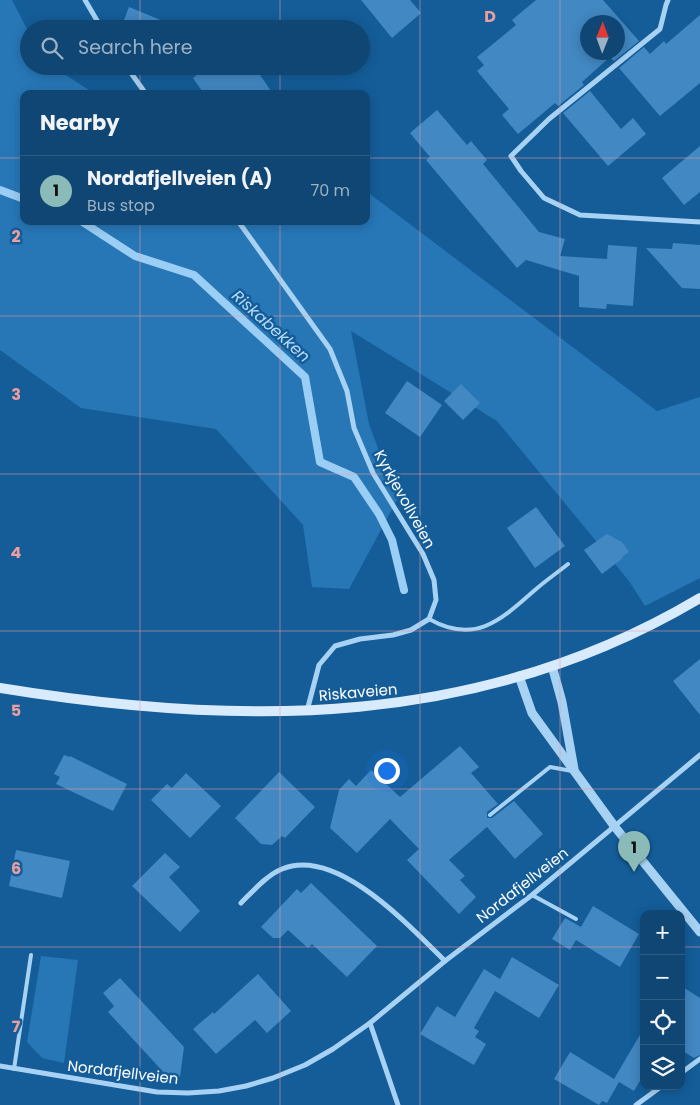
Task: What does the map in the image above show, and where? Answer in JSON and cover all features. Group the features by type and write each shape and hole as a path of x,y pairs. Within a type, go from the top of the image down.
{"main road":[{"name":"Riskaveien","path":"0,688 130,706 214,712 307,711 400,703 458,692 552,666 613,643 671,615 700,598"}],"street":[{"path":"85,0 97,20"},
{"path":"668,0 660,29 549,119 511,156 544,198 580,214 700,222"},
{"path":"132,75 143,90"},
{"name":"Kyrkjevollveien","path":"241,225 330,349 347,391 354,428 374,473 423,554 434,580 436,600 429,619"},
{"path":"307,711 319,665 335,646 360,639 393,635 411,630 429,619"},
{"path":"552,666 562,702 574,772"},
{"path":"519,676 532,713 615,828 700,932"},
{"name":"Nordafjellveien","path":"0,1066 157,1092 188,1093 219,1091 246,1086 273,1078 305,1065 333,1049 370,1023 445,961 532,895 615,828 654,792 700,755"},
{"path":"241,902 270,876 283,868 297,865 330,870 345,876 389,906 445,961"},
{"path":"370,1023 398,1105"},
{"path":"685,1070 700,1059"},
{"path":"636,1105 657,1090"}],"lane":[{"path":"429,619 441,626 459,630 492,625 568,564"},
{"path":"490,815 550,768 574,772"},
{"path":"532,895 576,919"},
{"path":"14,1069 31,954"}],"shaded area":[{"path":"0,0 12,0 22,20 20,20 20,75 66,75 89,90 20,90 20,225 370,225 370,194 657,411 700,397 700,578 645,606 629,581 497,421 351,331 369,424 397,500 349,589 312,587 303,525 216,429 81,408 0,350"},
{"path":"41,956 78,960 64,1063 42,1058 27,1042"}],"building":[{"path":"361,0 410,0 421,13 392,38"},
{"path":"536,0 603,0 616,15 580,15 580,60 607,60 582,82 584,85 558,106 555,103 518,134 502,115 509,109 477,71 484,65 477,57 516,25 512,20"},
{"path":"129,7 161,20 124,20"},
{"path":"700,15 700,83 660,116 619,68 644,47 650,54 664,41 666,44"},
{"path":"625,25 639,41 625,52"},
{"path":"197,75 260,75 270,90 201,90 193,78"},
{"path":"590,91 621,129 633,118 646,134 608,166 563,113"},
{"path":"437,110 467,145 471,141 487,160 483,164 539,232 565,239 560,256 607,259 608,245 637,247 633,306 607,304 606,309 579,307 579,276 526,260 517,268 426,160 430,157 410,133"},
{"path":"700,146 700,192 684,205 662,178"},
{"path":"673,243 700,245 700,289 682,288 646,248 672,249"},
{"path":"407,381 442,405 420,437 385,413"},
{"path":"461,384 480,403 463,420 444,401"},
{"path":"536,507 565,546 535,568 507,528"},
{"path":"607,534 622,542 629,552 602,574 584,550"},
{"path":"700,659 700,715 673,681"},
{"path":"460,746 479,767 471,773 498,804 487,812 487,818 492,818 514,801 543,834 515,859 487,827 449,860 465,876 460,880 476,897 459,914 407,860 419,849 390,819 357,853 330,828 339,790 349,779 356,786 371,770 400,797"},
{"path":"64,755 70,756 127,784 113,811 56,784 60,777 54,774"},
{"path":"279,772 315,807 285,838 282,836 272,845 261,844 235,818"},
{"path":"186,773 221,806 190,838 151,800 167,784 172,788"},
{"path":"16,850 70,861 62,898 9,886"},
{"path":"165,853 180,867 169,877 200,911 180,932 132,886"},
{"path":"311,883 377,946 347,977 312,944 308,948 288,930 280,938 273,938 261,927 297,889 301,893"},
{"path":"593,906 639,934 620,967 576,940 570,950 552,939 565,918 581,927"},
{"path":"512,957 559,985 539,1018 495,991 474,1028 479,1031 475,1037 486,1044 474,1065 420,1034 437,1006 455,1017 484,969 500,979"},
{"path":"258,974 291,1011 267,1033 255,1020 216,1054 193,1029 213,1012 214,1014"},
{"path":"120,978 184,1047 180,1077 167,1076 108,1012 114,1006 103,993"},
{"path":"685,989 700,998 700,1055 694,1058 685,1052"},
{"path":"640,1035 640,1081 634,1091 619,1082 607,1103 602,1101 599,1105 554,1079 570,1052 614,1079"}],"waterway":[{"name":"Riskabekken","path":"0,190 20,198"},
{"name":"Riskabekken","path":"87,225 135,256 194,275 305,377 320,462 354,477 379,514 392,540 404,590"}],"place":[{"name":"Nordafjellveien (A)","path":"634,872"}]}
